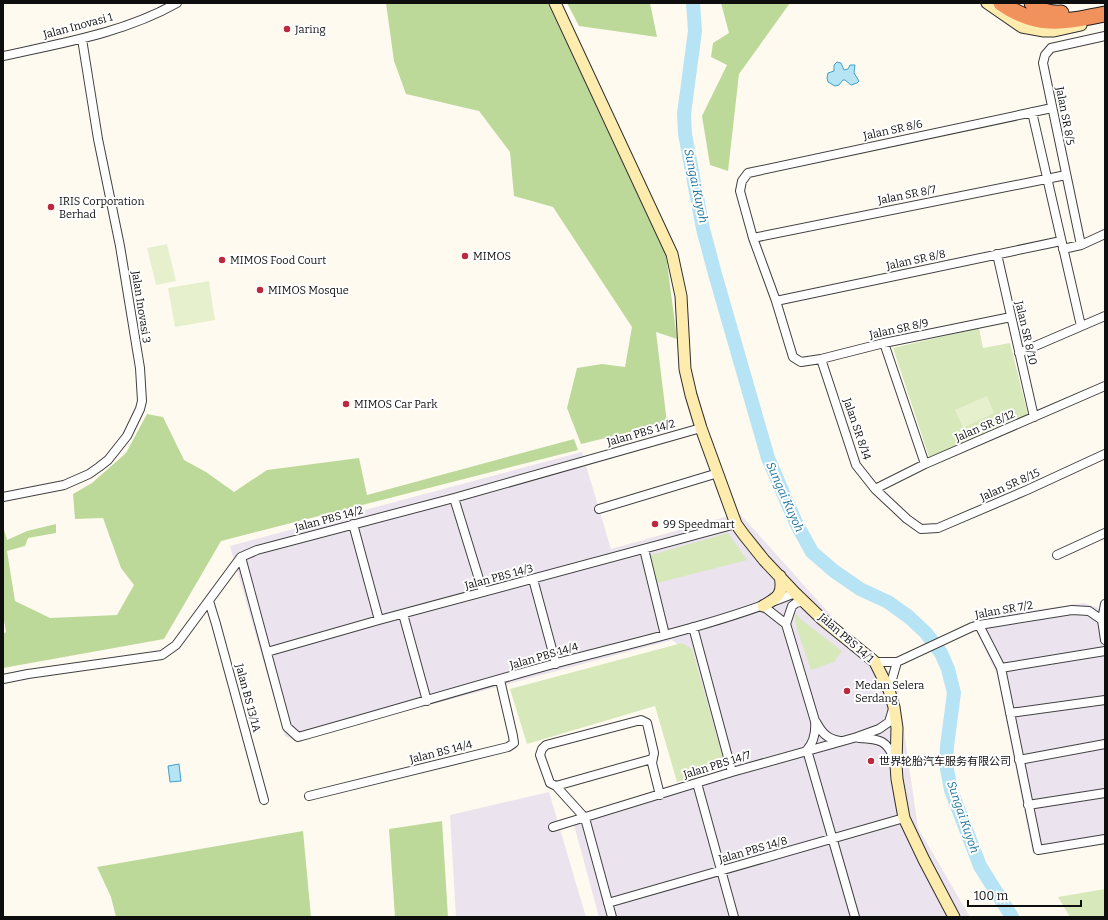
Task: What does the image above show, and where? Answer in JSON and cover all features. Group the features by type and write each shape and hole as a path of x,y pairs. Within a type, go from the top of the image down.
{"highway":[{"path":"1001,3 1018,13 1042,21 1068,21 1105,14"},
{"path":"1032,3 1038,8 1050,13 1064,13 1105,5"}],"street":[{"name":"Jalan Inovasi 1","path":"3,56 82,39 158,14 178,3"},
{"name":"Jalan PBS 14/1","path":"555,3 672,254 681,296 686,369 691,395 700,428 736,524 795,593 823,620 875,662 889,690 894,707 897,728 897,779 904,818 954,917"},
{"path":"987,3 1022,27 1044,31 1054,31 1105,20"},
{"name":"Jalan SR 8/5","path":"1081,244 1044,63 1045,55 1051,48 1105,36"},
{"name":"Jalan Inovasi 3","path":"3,497 64,485 99,468 108,460 127,436 142,401 140,368 120,246 98,139 82,39"},
{"name":"Jalan SR 8/6","path":"753,238 740,191 742,181 748,173 1052,108"},
{"path":"1032,112 1081,326"},
{"name":"Jalan SR 8/7","path":"753,238 1066,175"},
{"name":"Jalan SR 8/8","path":"776,301 996,254 1062,245 1081,244 1105,234"},
{"path":"753,238 776,301"},
{"name":"Jalan SR 8/10","path":"996,254 1034,417"},
{"name":"Jalan SR 8/9","path":"776,301 793,357 801,362 821,359 884,343 1011,317"},
{"path":"1019,353 1105,316"},
{"path":"884,343 925,464"},
{"name":"Jalan SR 8/14","path":"821,359 856,465 875,489 906,519 921,529"},
{"name":"Jalan SR 8/12","path":"875,489 925,464 1105,386"},
{"name":"Jalan PBS 14/2","path":"241,557 257,550 454,498 700,428"},
{"name":"Jalan SR 8/15","path":"921,529 938,528 1027,490 1105,454"},
{"path":"599,509 718,473"},
{"path":"454,498 483,592"},
{"path":"353,524 379,620"},
{"name":"Jalan PBS 14/3","path":"267,652 379,620 736,524"},
{"path":"1056,556 1105,534"},
{"path":"644,548 665,635"},
{"path":"3,679 28,674 162,655 176,645 241,557"},
{"path":"241,557 267,652"},
{"path":"780,576 782,590 776,598 763,606 786,624"},
{"path":"533,579 556,664"},
{"name":"Jalan PBS 14/4","path":"267,652 287,727 298,737 693,627 763,606 795,593"},
{"name":"Jalan BS 13/1A","path":"209,601 264,800"},
{"path":"804,601 796,603 792,606 786,624 815,722 816,728 813,744 807,750 854,917"},
{"path":"1104,606 1102,620 1105,640"},
{"name":"Jalan SR 7/2","path":"875,662 901,661 976,626 1072,610 1089,611 1102,620"},
{"path":"403,614 427,701"},
{"path":"976,626 1001,668 1038,850 1105,840"},
{"path":"693,627 732,772"},
{"path":"1001,668 1105,651"},
{"path":"889,690 901,661"},
{"name":"Jalan BS 14/4","path":"309,796 508,747 514,743 500,680"},
{"path":"1010,713 1105,700"},
{"name":"Jalan PBS 14/7","path":"553,827 732,772 857,737 879,729 889,722 894,707"},
{"path":"612,917 585,818 556,786 550,783 540,755 542,749 546,745 641,720 647,723 650,729 654,753 652,759 660,795"},
{"path":"815,722 822,733 831,740 841,741"},
{"name":"Jalan PBS 14/7","path":"857,737 878,739 886,744 891,752 896,766"},
{"path":"1019,760 1105,744"},
{"path":"556,786 652,759"},
{"path":"697,783 734,917"},
{"path":"1028,806 1105,792"},
{"name":"Jalan PBS 14/8","path":"608,903 904,818"}],"shaded area":[{"path":"582,452 611,549 739,513 872,661 896,676 918,828 970,917 599,917 573,821 726,769 689,653 672,640 295,741 285,736 230,546"},
{"path":"1084,603 1101,609 1105,630 1105,842 1033,854 997,675 971,619"},
{"path":"549,792 586,917 456,917 450,815"}],"green space":[{"path":"386,3 548,3 666,255 677,339 656,332 667,423 581,444 567,408 577,368 602,364 625,367 632,327 553,207 514,196 510,152 479,111 406,94 394,61"},
{"path":"567,3 650,3 657,37 579,26"},
{"path":"721,3 790,3 739,74 728,171 710,165 702,116 727,65 711,57 713,43 729,33"},
{"path":"167,244 176,281 156,285 147,248"},
{"path":"209,281 215,320 175,327 168,288"},
{"path":"979,328 983,348 1010,343 1028,415 929,457 893,348"},
{"path":"987,396 994,413 963,428 955,410"},
{"path":"147,414 163,417 184,460 206,472 234,492 267,470 359,458 367,495 574,439 578,450 221,541 164,639 3,668 3,634 6,632 3,615 3,526 7,540 27,531 56,524 56,533 28,538 25,546 7,551 15,601 50,618 117,615 134,585 121,568 103,518 75,519 73,494 92,483 126,453"},
{"path":"728,533 747,560 657,583 651,555"},
{"path":"794,612 803,621 842,651 834,662 811,670 797,629"},
{"path":"682,643 692,649 723,759 716,769 677,782 655,706 527,744 510,689"},
{"path":"442,821 448,917 395,917 389,829"},
{"path":"303,831 311,917 116,917 111,897 97,867"},
{"path":"1105,889 1105,917 1070,917 1058,897"}],"water":[{"path":"837,62 841,63 844,70 848,69 850,65 855,65 854,73 859,81 851,85 843,80 839,85 835,86 828,82 828,73 834,71 834,65"},
{"path":"179,764 181,781 170,782 168,766"}],"waterway":[{"name":"Sungai Kuyoh","path":"693,3 695,31 684,114 685,134 703,229 768,458 796,523 812,552 834,571 860,589 888,602 909,617 926,633 941,653 948,669 954,693 946,764 951,790 980,866 1012,917"}],"place":[{"name":"Jaring","path":"287,29"},
{"name":"IRIS Corporation Berhad","path":"51,207"},
{"name":"MIMOS","path":"465,256"},
{"name":"MIMOS Food Court","path":"222,260"},
{"name":"MIMOS Mosque","path":"260,290"},
{"name":"MIMOS Car Park","path":"346,404"},
{"name":"99 Speedmart","path":"655,524"},
{"name":"Medan Selera Serdang","path":"847,691"},
{"name":"世界轮胎汽车服务有限公司","path":"871,761"}]}
